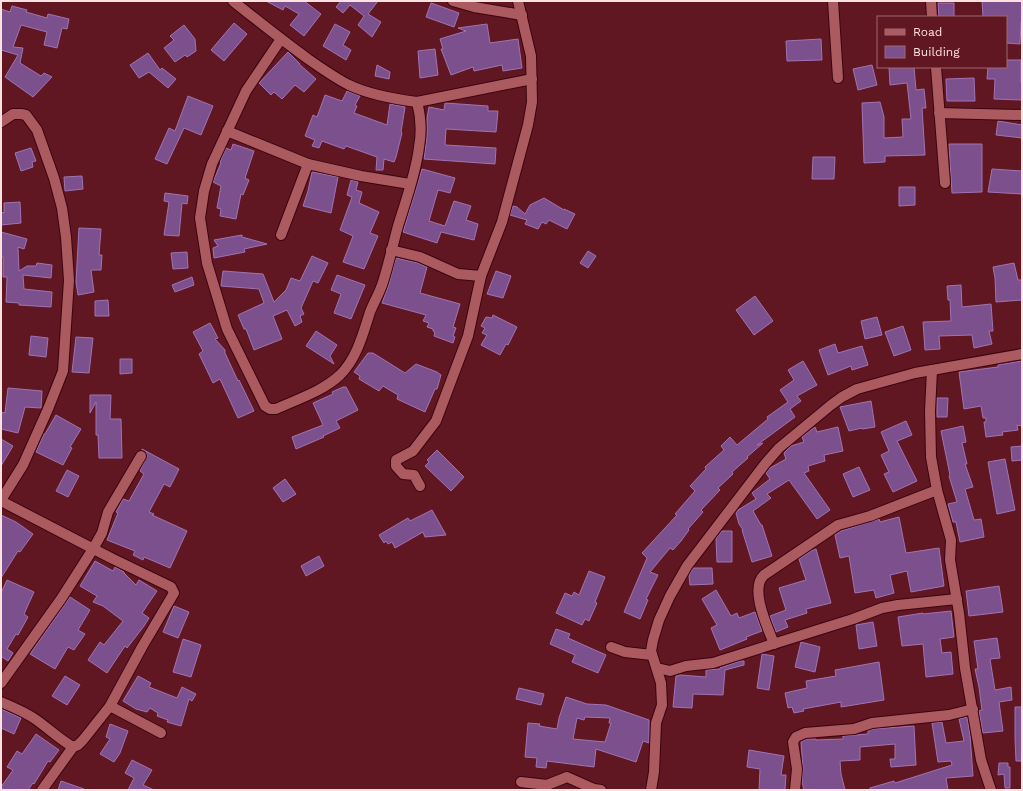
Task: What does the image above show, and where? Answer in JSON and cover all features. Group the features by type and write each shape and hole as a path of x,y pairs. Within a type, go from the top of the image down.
{"street":[{"path":"233,1 281,40 320,67 349,85 378,95 398,100 417,102 532,79"},
{"path":"453,1 474,7 522,15"},
{"path":"420,486 414,475 403,474 396,466 396,460 413,451 436,421 468,336 480,276 502,222 528,125 532,102 531,56 518,1"},
{"path":"833,1 838,78"},
{"path":"932,1 932,16"},
{"path":"281,40 246,91 227,131 212,164 204,191 200,218 207,263 227,329 265,406 270,409 276,409 324,387 340,374 350,362 358,348 371,310 383,282 418,153 421,114 417,102"},
{"path":"936,68 945,183"},
{"path":"939,113 1022,115"},
{"path":"1,122 13,114 26,115 37,130 54,178 62,208 69,280 63,371 23,465 1,501 93,549 171,587 174,593 142,647 110,706 84,740 73,747 42,790"},
{"path":"227,131 308,164 361,176 410,184"},
{"path":"281,235 308,164"},
{"path":"391,250 420,256 458,274 480,276"},
{"path":"651,790 654,772 656,724 662,706 661,683 652,656 653,640 659,620 670,596 687,566 765,464 779,448 842,396 857,389 915,373 1022,354"},
{"path":"932,370 930,411 931,457 937,490 951,540 950,560 964,645 965,668 981,760 990,790"},
{"path":"1,683 61,600 93,549 102,533 108,512 141,456"},
{"path":"774,644 760,605 759,582 761,578 814,540 838,525 870,516 937,490"},
{"path":"657,668 670,670 686,666 713,663 853,619 882,608 957,599"},
{"path":"611,647 625,652 652,656"},
{"path":"661,683 670,670"},
{"path":"1,702 34,718 57,738 73,747"},
{"path":"110,706 161,733"},
{"path":"795,790 797,769 793,742 796,737 805,733 854,728 872,723 949,715 973,709"},
{"path":"521,782 547,785 567,777 594,789 601,790"}],"building":[{"path":"266,1 304,1 321,14 304,36 290,25 299,14 285,6 283,10"},
{"path":"341,1 378,1 368,14 381,22 372,37 358,25 364,16 350,5 343,13 336,7"},
{"path":"982,1 1022,1 1020,44 1007,43 1007,16 983,16"},
{"path":"431,3 459,13 454,27 426,17"},
{"path":"938,3 954,3 954,16 939,16"},
{"path":"12,6 47,18 48,14 69,19 67,29 62,28 57,48 44,45 47,32 21,25 13,47 23,48 20,63 41,76 44,73 52,77 33,97 5,77 18,55 1,50 1,9 10,12"},
{"path":"234,23 247,34 224,61 211,50"},
{"path":"335,24 350,32 343,45 351,50 346,60 323,46"},
{"path":"487,24 490,43 518,39 522,68 503,71 502,65 474,71 473,67 451,75 441,49 443,49 440,39 466,31 458,28"},
{"path":"184,25 195,39 196,51 187,57 185,55 175,62 164,48 174,40 170,36"},
{"path":"821,39 822,60 787,61 786,41"},
{"path":"435,49 438,75 420,78 418,51"},
{"path":"288,52 316,79 304,92 295,85 282,99 274,92 271,95 259,83"},
{"path":"148,53 160,70 162,68 176,79 168,88 149,72 139,78 130,65"},
{"path":"1007,60 1021,60 1022,100 994,99 995,79 987,79 988,68 1007,68"},
{"path":"377,65 390,72 389,79 375,76"},
{"path":"872,65 877,85 858,90 853,69"},
{"path":"889,68 914,68 916,90 924,89 926,108 922,108 925,155 885,156 885,162 864,163 862,103 880,102 884,117 884,138 903,137 902,119 911,119 907,83 890,85"},
{"path":"974,78 975,101 947,101 946,79"},
{"path":"347,91 360,96 355,105 357,106 354,113 387,125 390,104 405,107 402,133 396,157 394,162 384,159 383,170 376,170 377,157 346,146 344,149 322,141 319,148 312,146 315,140 305,136 313,115 317,117 325,95 342,101"},
{"path":"188,96 213,106 201,135 184,128 167,164 155,159 169,128 175,131"},
{"path":"445,103 488,106 488,111 498,111 496,132 446,129 445,145 496,148 495,164 424,159 429,107 444,110"},
{"path":"998,121 1022,125 1022,138 996,135"},
{"path":"233,144 254,151 245,178 249,180 243,195 241,194 236,219 220,216 221,209 217,208 221,186 213,182 226,148 231,150"},
{"path":"949,144 982,144 982,192 952,193"},
{"path":"31,148 36,161 32,162 33,167 21,171 15,153"},
{"path":"813,157 835,157 834,179 812,179"},
{"path":"422,169 455,178 450,193 438,190 429,221 445,226 454,201 471,206 466,220 478,224 474,240 441,232 437,243 403,232"},
{"path":"992,169 1022,171 1022,194 988,192"},
{"path":"312,172 338,177 331,213 303,206"},
{"path":"82,176 83,189 65,191 64,177"},
{"path":"351,180 358,182 356,190 362,192 359,203 379,212 370,233 378,236 364,269 343,262 353,236 340,230 352,197 347,195"},
{"path":"899,187 915,187 915,205 899,206"},
{"path":"165,193 188,196 187,204 182,203 179,236 164,235 169,202 164,201"},
{"path":"544,198 564,210 575,214 567,229 549,220 546,224 542,222 538,229 525,224 527,220 510,215 513,206 517,207 525,214 530,205"},
{"path":"20,202 21,223 1,225 1,212 4,213 4,203"},
{"path":"79,228 101,229 99,255 102,255 101,270 91,270 94,292 78,295 76,282"},
{"path":"1,232 27,239 24,249 18,247 19,271 27,266 36,266 37,263 52,265 51,278 23,275 24,289 52,292 51,307 19,305 19,303 6,302 7,277 3,277"},
{"path":"242,235 242,237 267,244 244,249 245,252 214,258 213,248 218,246 214,240"},
{"path":"588,251 596,256 588,268 580,263"},
{"path":"187,252 188,268 173,269 171,253"},
{"path":"312,256 328,263 318,283 313,281 301,308 304,314 300,316 302,322 295,326 287,310 273,316 282,339 254,350 246,329 244,329 238,315 264,303 259,289 221,286 223,271 263,274 274,302 286,290 291,278 300,281"},
{"path":"396,258 418,263 427,267 420,293 460,304 453,327 456,328 453,336 455,337 453,343 434,336 435,332 433,329 427,327 429,323 423,321 426,315 382,303"},
{"path":"1014,263 1018,280 1022,280 1022,300 996,302 993,267"},
{"path":"496,271 511,276 503,298 487,294"},
{"path":"337,275 365,285 351,319 334,313 341,294 331,290"},
{"path":"192,277 194,285 175,292 172,285"},
{"path":"961,285 962,307 991,304 993,331 989,331 992,344 974,348 972,335 939,336 940,349 925,350 923,322 951,321 950,300 948,300 947,286"},
{"path":"755,296 773,321 754,335 736,310"},
{"path":"108,300 109,316 95,316 95,301"},
{"path":"493,315 517,327 508,345 506,344 500,355 481,345 487,335 482,333 485,328 481,326 486,317 492,318"},
{"path":"877,317 882,335 865,339 861,321"},
{"path":"210,323 218,338 215,339 225,350 238,381 239,380 254,411 238,418 220,379 213,383 199,354 203,351 193,332"},
{"path":"903,326 911,350 894,356 885,332"},
{"path":"316,331 337,345 330,356 334,364 306,346"},
{"path":"31,336 48,338 46,357 29,355"},
{"path":"76,337 93,338 89,373 72,372"},
{"path":"835,344 838,353 862,346 868,365 852,370 851,366 828,375 819,350"},
{"path":"368,353 373,353 405,373 416,364 441,375 437,389 435,389 425,412 397,399 398,395 383,386 379,391 359,379 360,376 354,372"},
{"path":"120,359 132,359 132,373 120,374"},
{"path":"803,361 817,385 797,396 801,401 790,409 795,417 757,445 763,443 732,472 733,474 718,488 720,490 701,510 703,512 688,529 689,530 681,541 673,550 670,548 650,572 658,575 646,599 648,600 640,619 624,612 647,558 642,553 677,515 675,514 695,491 690,486 706,469 705,467 724,450 721,446 730,437 737,445 768,419 767,417 788,402 780,390 794,380 788,370"},
{"path":"1022,361 1022,426 1017,425 1018,430 1002,432 1003,435 986,437 984,422 986,422 986,418 983,418 981,406 964,409 959,372 998,367 998,365"},
{"path":"346,387 358,410 336,421 340,428 323,436 324,437 296,449 292,437 323,425 313,403 333,394 332,392"},
{"path":"8,388 42,391 41,408 25,407 18,433 1,429 1,412 5,413"},
{"path":"90,395 111,395 110,419 121,419 122,458 99,458 98,435 96,435 96,402 90,413"},
{"path":"937,398 948,398 947,417 937,417"},
{"path":"871,401 875,427 849,431 840,407"},
{"path":"56,415 81,429 70,447 72,448 63,465 36,452 44,434"},
{"path":"906,421 912,435 897,441 917,481 893,492 884,474 889,472 881,455 889,451 881,432"},
{"path":"963,426 966,442 962,443 967,464 965,464 973,487 965,489 974,520 981,519 984,537 960,542 956,522 953,522 948,504 957,502 949,476 941,431"},
{"path":"815,427 817,432 838,427 843,451 824,455 825,461 808,466 809,471 804,473 830,510 817,519 789,480 767,494 771,498 753,511 762,525 772,556 752,562 743,530 739,524 736,513 738,510 756,499 752,493 770,479 766,473 770,468 786,459 784,453 791,446 804,442 802,437"},
{"path":"1,439 13,446 1,466"},
{"path":"1022,446 1022,460 1012,461 1011,447"},
{"path":"142,449 179,469 170,487 164,484 149,512 154,514 152,515 187,531 170,568 144,557 143,560 133,555 135,551 107,540 118,513 116,512 123,499 129,501 144,474 140,471 147,456 146,452"},
{"path":"437,450 464,477 451,491 425,466 429,462 427,460"},
{"path":"1005,459 1015,510 997,514 988,462"},
{"path":"859,467 870,490 853,497 843,474"},
{"path":"67,470 79,476 68,497 56,491"},
{"path":"285,479 296,494 283,502 273,488"},
{"path":"432,510 446,535 425,537 423,532 395,548 392,542 388,544 386,541 384,543 379,535 408,518 410,521"},
{"path":"1,515 16,522 33,534 20,552 18,551 1,578"},
{"path":"899,517 906,553 939,548 944,586 911,592 907,571 890,575 894,593 876,598 874,590 855,593 849,556 840,558 835,535 841,531 879,519 880,522"},
{"path":"722,531 732,531 732,562 717,562 716,538"},
{"path":"816,549 831,603 806,609 807,613 785,620 788,627 776,632 770,616 786,610 779,588 806,580 799,559"},
{"path":"319,556 324,566 306,576 301,566"},
{"path":"95,561 113,571 115,567 124,572 136,585 139,580 157,591 142,613 149,618 127,648 125,646 107,673 88,660 100,642 104,645 123,621 103,606 93,602 97,596 80,586"},
{"path":"693,568 712,568 713,584 690,585 689,575"},
{"path":"589,571 605,577 595,602 597,603 589,621 585,619 582,625 556,613 565,593 572,596 574,592 579,595"},
{"path":"7,580 34,592 24,614 28,617 18,635 16,634 7,649 13,653 8,661 2,657 1,658 1,593"},
{"path":"999,586 1003,612 969,616 966,591"},
{"path":"716,590 731,616 737,613 739,618 755,612 762,631 720,650 711,628 717,625 702,599"},
{"path":"70,597 90,610 78,630 85,634 74,650 68,647 55,669 30,654"},
{"path":"174,606 189,612 178,638 163,632"},
{"path":"951,611 954,637 940,639 942,653 951,652 953,674 926,677 923,644 902,646 898,617"},
{"path":"873,622 877,646 859,649 856,625"},
{"path":"556,629 570,634 568,638 606,655 598,673 572,662 575,655 550,644"},
{"path":"997,638 1000,658 990,659 995,690 1011,687 1012,700 999,702 1003,731 983,733 979,711 982,710 975,669 978,669 974,641"},
{"path":"183,639 201,645 191,677 173,672"},
{"path":"801,642 820,647 815,672 795,667"},
{"path":"762,654 774,656 769,690 757,688"},
{"path":"740,661 744,661 744,665 725,670 723,695 693,694 692,708 673,707 676,676 706,677 706,670 720,669"},
{"path":"879,662 884,700 841,707 841,702 803,709 804,711 794,713 792,707 788,708 785,693 807,688 806,681 836,676 835,670"},
{"path":"65,676 80,685 67,705 52,696"},
{"path":"138,676 151,683 149,687 177,698 182,687 196,694 192,701 189,699 181,726 167,722 168,720 157,716 158,713 150,708 147,712 136,709 123,701"},
{"path":"519,688 544,694 541,705 516,699"},
{"path":"566,697 587,704 606,705 649,720 649,743 643,741 636,762 596,749 594,767 547,761 546,768 536,767 537,758 525,757 528,723 540,724 539,726 557,729","holes":["585,717 610,718 609,723 611,723 605,742 573,739 577,718 584,720"]},
{"path":"1015,707 1022,707 1022,761 1016,761"},
{"path":"1,709 21,718 14,734 1,728"},
{"path":"967,717 973,776 946,778 948,790 870,790 870,788 894,781 895,783 952,765 951,761 938,762 932,723 942,722 946,743 964,741 959,719"},
{"path":"110,724 128,731 120,753 114,762 100,754 110,739 106,737"},
{"path":"914,726 916,765 891,767 890,759 895,759 895,744 860,747 860,760 840,761 841,774 845,790 804,790 802,782 803,768 801,742 807,739 843,739 843,736 868,734 868,731 873,729"},
{"path":"36,734 59,750 50,762 48,761 34,784 33,783 28,790 5,790 1,787 13,770 7,767 17,751 22,754"},
{"path":"749,750 784,756 781,775 786,775 785,790 759,790 760,769 747,767"},
{"path":"132,760 152,770 143,785 154,790 128,790 134,778 125,773"},
{"path":"999,763 1008,763 1008,767 1010,767 1010,788 1005,788 1004,774 998,775"},
{"path":"61,781 84,789 58,790"}]}
